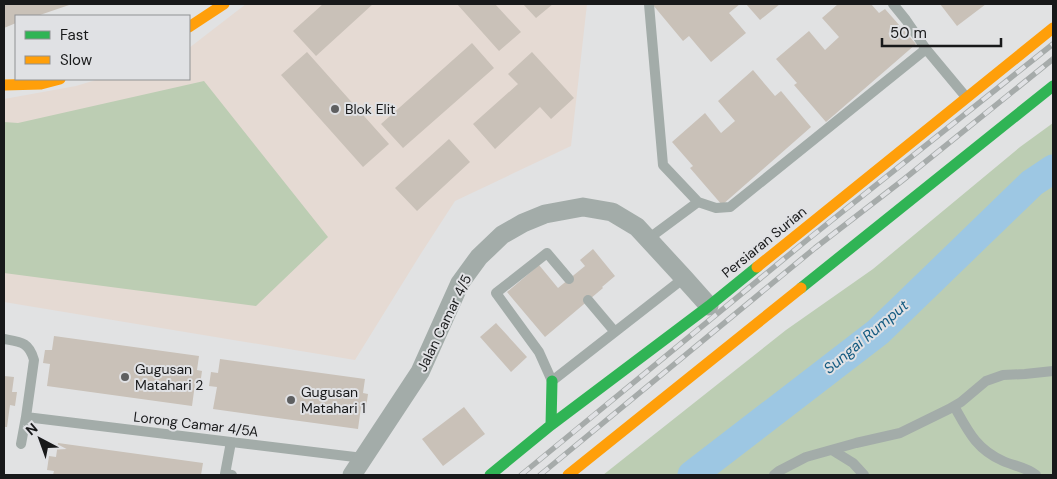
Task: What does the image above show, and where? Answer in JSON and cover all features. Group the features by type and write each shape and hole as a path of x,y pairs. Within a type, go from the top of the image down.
{"main road":[{"path":"190,26 224,4"},
{"name":"Persiaran Surian","path":"490,475 708,306 1053,28"},
{"path":"4,85 42,84 56,80"},
{"path":"568,475 1053,86"},
{"path":"551,426 552,381"}],"street":[{"name":"Jalan Camar 4/5","path":"352,475 420,372 460,282 479,258 502,235 523,223 545,214 583,207 612,212 637,227 708,306"}],"lane":[{"path":"649,4 663,165 698,202 716,208 730,208 926,49"},
{"path":"893,4 926,49 967,97"},
{"path":"648,239 698,202"},
{"path":"569,279 547,253 496,293 539,352 552,381 684,278"},
{"path":"588,300 615,332"},
{"path":"4,339 21,342 28,346 34,360 20,444"},
{"path":"774,475 806,457 856,443 900,434 954,406 986,382 1003,375 1053,371"},
{"path":"954,406 974,440 990,454 1031,471 1036,475"},
{"name":"Lorong Camar 4/5A","path":"26,417 363,458"},
{"path":"231,442 225,474 232,475"},
{"path":"832,450 853,463 864,475"}],"shaded area":[{"path":"246,4 587,4 571,146 455,201 355,360 4,302 4,99 76,86 96,80 190,80 190,47"}],"green space":[{"path":"204,81 328,237 256,306 4,273 4,122 18,123"},
{"path":"1053,123 1053,475 603,475 786,330 873,269 1020,147"}],"building":[{"path":"4,4 72,4 40,15 15,15 15,23 4,28"},
{"path":"323,4 373,4 316,56 293,31"},
{"path":"457,4 495,4 521,32 499,51"},
{"path":"523,4 553,4 536,18"},
{"path":"654,4 740,4 729,13 746,33 711,62 689,36 683,41"},
{"path":"746,4 780,4 760,20"},
{"path":"838,4 871,4 879,13 885,9 916,44 826,122 794,85 797,83 776,59 809,31 825,50 839,37 822,18"},
{"path":"940,4 986,4 957,26"},
{"path":"472,43 494,68 403,148 381,124"},
{"name":"Blok Elit","path":"307,52 389,144 363,167 281,75"},
{"path":"532,52 574,98 551,119 540,107 495,149 473,124 518,84 508,74"},
{"path":"753,70 775,96 781,91 811,127 722,205 690,168 693,166 672,142 705,113 721,133 735,121 718,101"},
{"path":"449,139 470,162 417,211 395,188"},
{"path":"593,249 615,276 545,337 507,292 539,265 558,288 585,266 580,260"},
{"path":"496,323 527,357 511,372 480,337"},
{"name":"Gugusan Matahari 2","path":"54,336 199,356 197,370 202,371 200,385 195,384 192,406 47,386 50,364 43,363 45,350 52,350"},
{"name":"Gugusan Matahari 1","path":"220,359 365,379 363,393 368,394 366,408 361,407 358,429 213,409 217,387 209,386 211,372 218,373"},
{"path":"4,376 14,377 12,392 17,392 15,406 10,405 7,427 4,427"},
{"path":"464,407 485,434 443,466 422,439"},
{"path":"58,443 203,463 201,475 53,475 54,471 47,470 49,456 56,457"}],"waterway":[{"name":"Sungai Rumput","path":"692,475 878,332 1032,183 1053,169"}],"railway":[{"path":"521,475 807,240 1053,44"},
{"path":"540,475 815,248 1053,59"}],"traffic: fast":[{"path":"801,288 1053,86"},
{"path":"490,475 551,425 709,306 757,267"},
{"path":"551,425 552,381"}],"traffic: slow":[{"path":"190,26 224,4"},
{"path":"757,267 1053,28"},
{"path":"4,85 41,84 56,80"},
{"path":"568,475 801,288"}],"place":[{"name":"Blok Elit","path":"335,109"},
{"name":"Gugusan Matahari 2","path":"125,377"},
{"name":"Gugusan Matahari 1","path":"291,400"}]}
